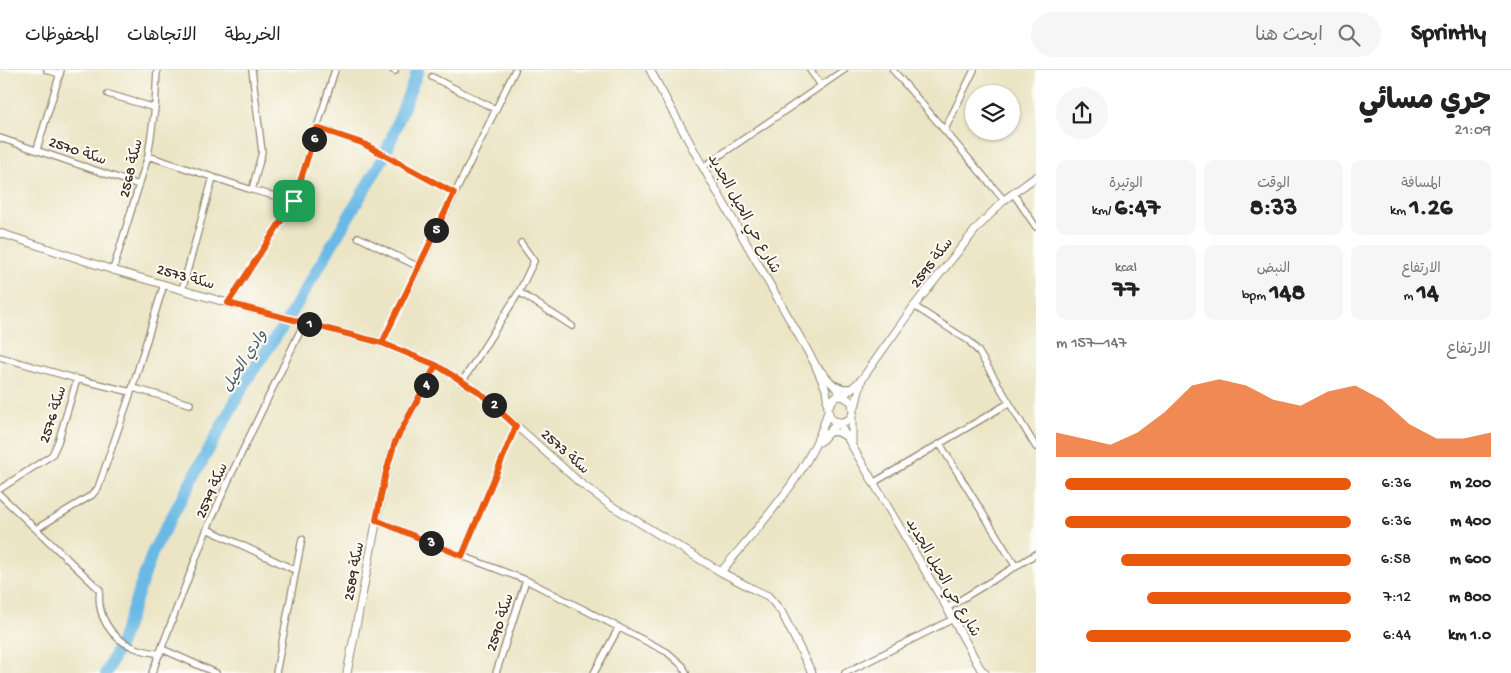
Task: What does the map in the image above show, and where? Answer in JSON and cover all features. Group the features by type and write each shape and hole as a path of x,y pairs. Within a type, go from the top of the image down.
{"street":[{"path":"47,70 61,72"},
{"name":"سكة 2568","path":"113,270 148,156 156,108 157,70"},
{"path":"252,70 262,152 252,190"},
{"path":"228,303 294,201 335,70"},
{"path":"382,343 515,70"},
{"path":"810,70 821,85"},
{"path":"703,167 844,70"},
{"path":"893,70 1004,200"},
{"path":"945,129 974,70"},
{"name":"شارع حي الحيل الجديد","path":"651,71 814,364 826,390 828,409"},
{"name":"سكة 2570","path":"37,150 61,72"},
{"path":"432,77 495,109"},
{"path":"108,94 156,108"},
{"path":"317,128 362,143 454,193"},
{"name":"سكة 2570","path":"0,138 139,185"},
{"path":"148,156 252,190 294,201"},
{"path":"182,290 213,177"},
{"name":"سكة 2595","path":"843,396 862,379 914,306 971,235 1004,200 1036,177"},
{"path":"1014,193 1036,227"},
{"name":"سكة 2573","path":"0,235 182,290 382,343 436,365 479,392 579,482 610,505 721,572 768,596 781,611 812,673"},
{"path":"358,236 419,267"},
{"path":"462,382 519,292 534,261 521,243"},
{"path":"36,529 92,495 98,488 132,390 164,284"},
{"path":"519,292 572,326"},
{"path":"914,306 969,341 978,351 1036,448"},
{"name":"سكة 2579","path":"152,673 230,474 304,323"},
{"path":"0,357 77,379 190,404"},
{"name":"شارع حي الحيل الجديد","path":"814,364 843,396"},
{"name":"سكة 2589","path":"348,673 386,472 395,442 436,365"},
{"name":"سكة 2576","path":"0,489 52,455 58,442 77,379"},
{"name":"سكة 2595","path":"854,409 862,379"},
{"path":"833,384 843,388 852,388"},
{"path":"721,572 786,490 814,448 822,432 828,409 835,397 843,396 850,399 854,409 852,417 844,422 838,422 831,418 828,409"},
{"path":"874,483 1009,403"},
{"name":"شارع حي الحيل الجديد","path":"852,417 851,436 853,448"},
{"path":"814,448 838,422"},
{"name":"شارع حي الحيل الجديد","path":"838,422 982,671"},
{"path":"462,556 516,426"},
{"path":"828,433 837,432 846,437"},
{"path":"940,444 1016,567"},
{"path":"0,495 100,590 98,600 100,610 113,634 121,642 134,648 161,652 216,673"},
{"path":"376,520 526,580 667,652 683,666 686,673"},
{"path":"207,529 295,570"},
{"path":"276,673 302,539"},
{"path":"947,608 1036,554"},
{"name":"سكة 2590","path":"496,673 526,580"},
{"path":"845,673 953,619"},
{"path":"594,673 619,628"}],"waterway":[{"name":"وادي الحيل","path":"106,673 121,642 153,551 248,378 288,319 385,155 418,70"}],"route":[{"path":"294,201 228,303 382,343 436,365 479,392 516,426 462,556 376,520 386,472 395,442 436,365 382,343 454,193 362,143 317,128 294,201"}]}
